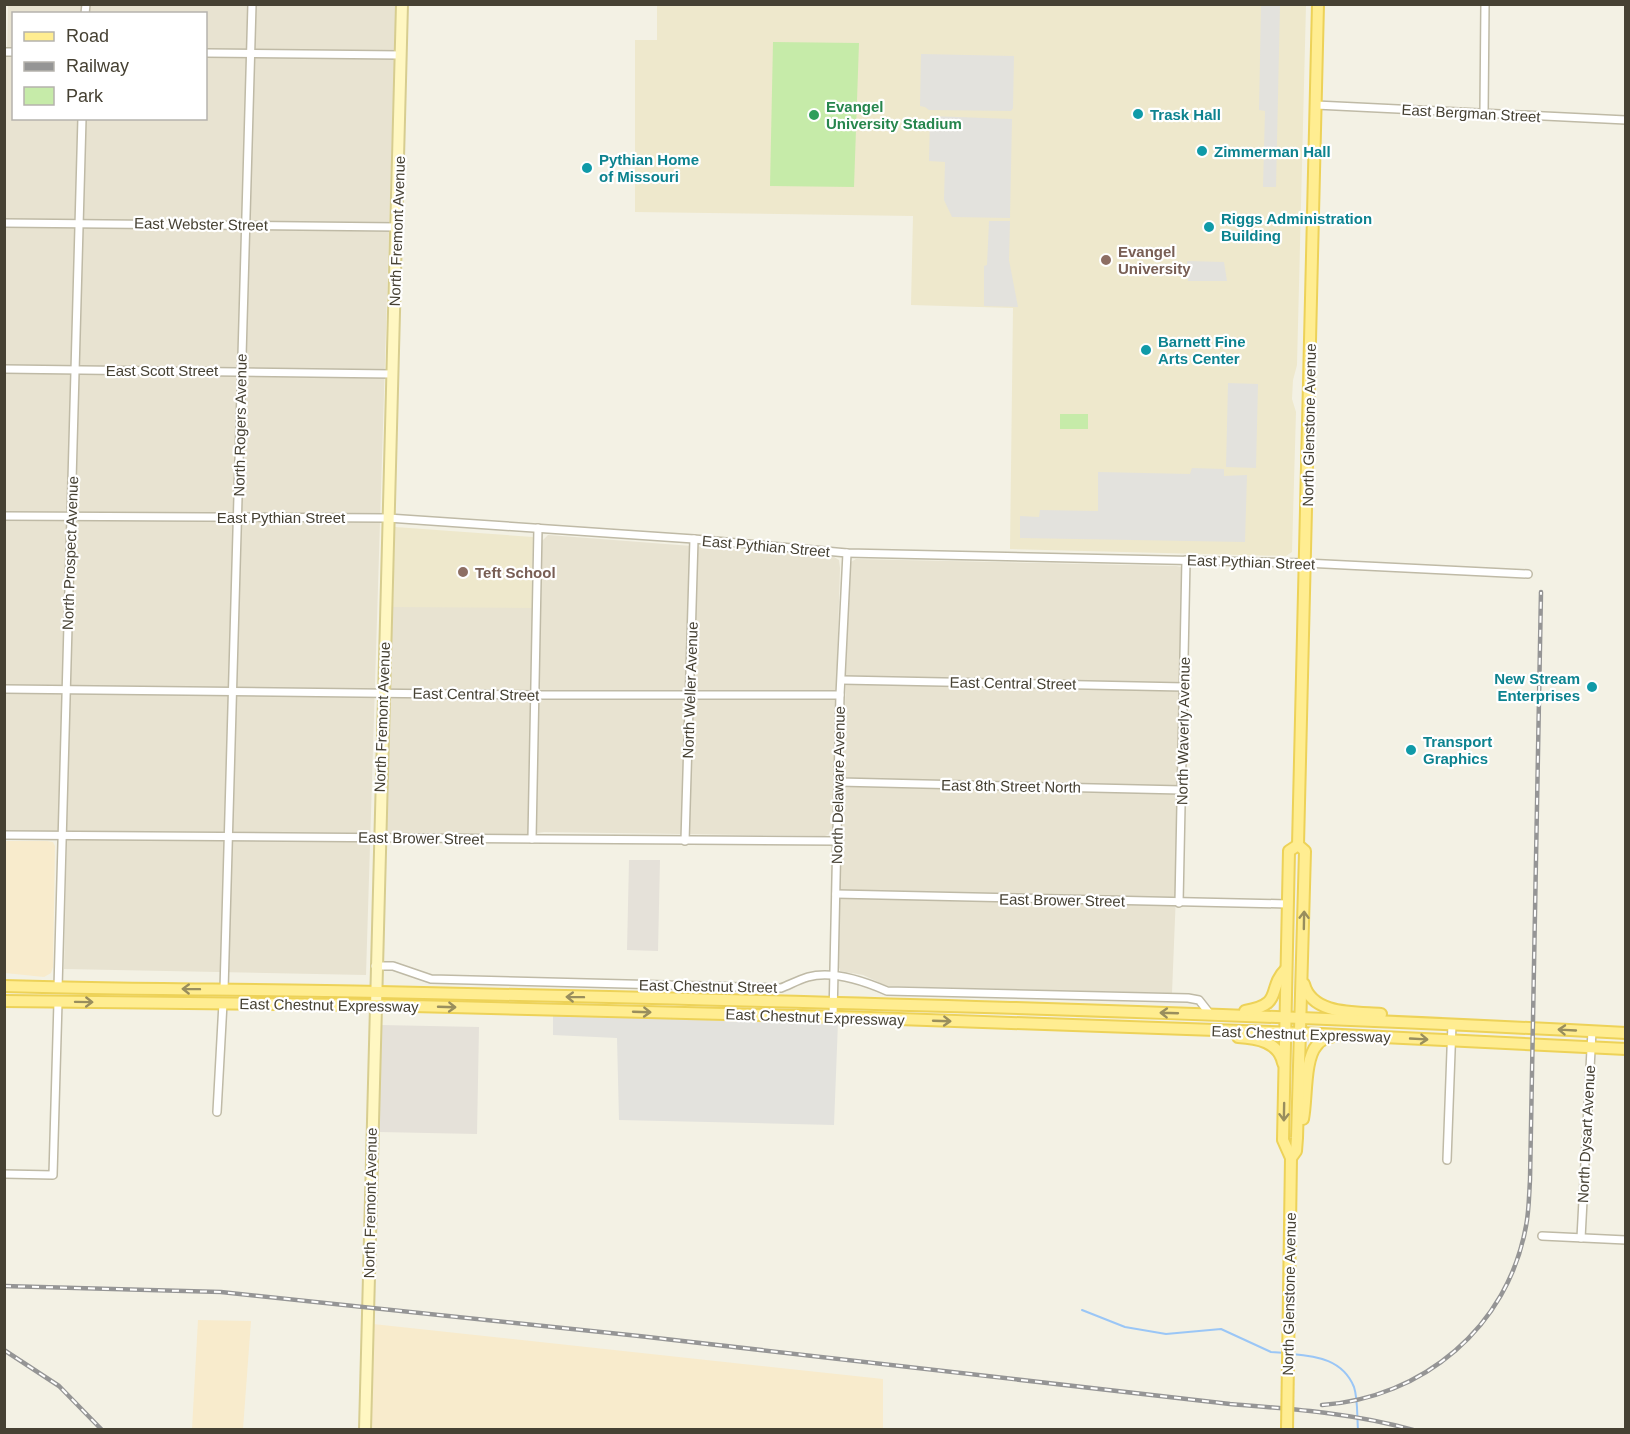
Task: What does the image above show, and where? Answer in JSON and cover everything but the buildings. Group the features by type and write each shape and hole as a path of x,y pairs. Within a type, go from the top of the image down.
{"main road":[{"name":"North Glenstone Avenue","path":"1298,845 1318,4"},
{"name":"North Glenstone Avenue","path":"1287,1430 1292,1158 1283,1140 1287,904 1289,851 1298,845"},
{"name":"North Glenstone Avenue","path":"1292,1158 1296,1151 1297,1138 1303,979 1305,851 1298,845"},
{"path":"1227,1015 1264,1007 1274,996 1279,976 1286,969"},
{"path":"1303,979 1310,997 1331,1009 1435,1018 1452,1024"},
{"name":"East Chestnut Expressway","path":"4,986 375,992 1286,1016 1626,1033"},
{"name":"East Chestnut Expressway","path":"4,1001 374,1005 833,1017 1285,1032 1626,1049"},
{"path":"1119,1027 1141,1033 1261,1040 1279,1050 1285,1071"},
{"path":"1297,1138 1304,1114 1313,1050 1323,1039 1339,1035"}],"street":[{"name":"North Rogers Avenue","path":"224,990 252,4"},
{"name":"North Fremont Avenue","path":"365,1430 378,837 384,692 402,4"},
{"path":"1484,113 1485,4"},
{"path":"207,53 401,56"},
{"name":"East Bergman Street","path":"1316,105 1626,120"},
{"name":"North Prospect Avenue","path":"58,988 82,120"},
{"name":"East Webster Street","path":"4,223 397,227"},
{"name":"East Scott Street","path":"4,369 241,370 392,374"},
{"name":"East Pythian Street","path":"4,516 388,518 694,539 847,553 1305,563 1528,574"},
{"path":"532,839 538,528"},
{"name":"North Weller Avenue","path":"685,841 694,539"},
{"name":"North Delaware Avenue","path":"833,1017 840,695 847,553"},
{"name":"North Waverly Avenue","path":"1179,903 1186,560"},
{"name":"East Central Street","path":"842,680 1184,687"},
{"name":"East Central Street","path":"4,689 536,695 840,695"},
{"name":"East 8th Street North","path":"839,782 1182,790"},
{"name":"East Brower Street","path":"4,835 837,841"},
{"name":"East Brower Street","path":"836,894 1287,904"},
{"name":"East Chestnut Street","path":"375,966 393,966 431,979 781,988 810,976 855,977 887,991 1188,998 1199,1000 1210,1014"},
{"path":"4,1174 52,1175 58,1002"},
{"path":"218,1112 223,1003"},
{"path":"1447,1160 1452,1024"},
{"name":"North Dysart Avenue","path":"1581,1238 1592,1031"},
{"path":"1542,1236 1626,1240"}],"shaded area":[{"path":"8,5 396,5 366,975 64,969 67,833 5,831 4,55 7,54"},
{"name":"Evangel University","path":"657,5 1306,5 1297,365 1292,399 1296,412 1292,552 1286,556 1010,549 1013,308 911,305 913,216 635,212 635,40 657,40"},
{"path":"1261,5 1280,5 1276,187 1263,187 1265,111 1259,110"},
{"path":"921,54 1014,56 1013,108 1011,111 929,110 920,106"},
{"path":"930,116 1012,119 1010,218 952,217 944,200 945,162 929,161"},
{"path":"989,221 1010,221 1009,260 1018,307 984,306 984,266 987,265"},
{"path":"1187,261 1224,262 1227,281 1188,281"},
{"path":"1228,383 1258,384 1256,468 1226,467"},
{"path":"1192,468 1224,469 1224,476 1247,475 1245,542 1020,538 1020,516 1039,517 1040,510 1098,511 1098,472 1190,474"},
{"name":"Teft School","path":"395,527 533,537 532,608 393,607"},
{"path":"548,535 834,557 839,560 832,833 825,836 386,832 384,825 393,607 541,607 542,541"},
{"path":"856,559 1181,567 1183,571 1172,993 887,986 863,975 840,971 838,964 849,563"},
{"path":"5,841 47,841 53,842 55,846 53,967 51,973 44,977 5,973"},
{"path":"629,860 660,860 658,951 627,950"},
{"path":"553,1015 838,1022 834,1125 619,1120 617,1038 553,1035"},
{"path":"381,1025 479,1027 477,1134 379,1132"},
{"path":"198,1320 251,1321 243,1429 192,1429"},
{"path":"373,1324 883,1379 883,1429 371,1429"}],"green space":[{"name":"Evangel University Stadium","path":"773,42 859,43 854,187 770,186"},
{"path":"1060,414 1088,414 1088,429 1060,429"}],"waterway":[{"path":"1082,1310 1125,1327 1166,1334 1221,1329 1271,1352 1286,1353"},
{"path":"1292,1354 1320,1358 1343,1371 1354,1387 1358,1430"}],"railway":[{"path":"1322,1405 1359,1399 1394,1388 1426,1372 1455,1351 1480,1325 1501,1296 1516,1262 1527,1220 1530,1180 1541,592"},
{"path":"4,1286 221,1292 639,1336 1230,1404 1322,1412 1368,1419 1413,1430"},
{"path":"4,1350 59,1386 102,1430"}],"place":[{"name":"Trask Hall","path":"1138,114"},
{"name":"Evangel University Stadium","path":"814,115"},
{"name":"Zimmerman Hall","path":"1202,151"},
{"name":"Pythian Home of Missouri","path":"587,168"},
{"name":"Riggs Administration Building","path":"1209,227"},
{"name":"Evangel University","path":"1106,260"},
{"name":"Barnett Fine Arts Center","path":"1146,350"},
{"name":"Teft School","path":"463,572"},
{"name":"New Stream Enterprises","path":"1592,687"},
{"name":"Transport Graphics","path":"1411,750"}]}
